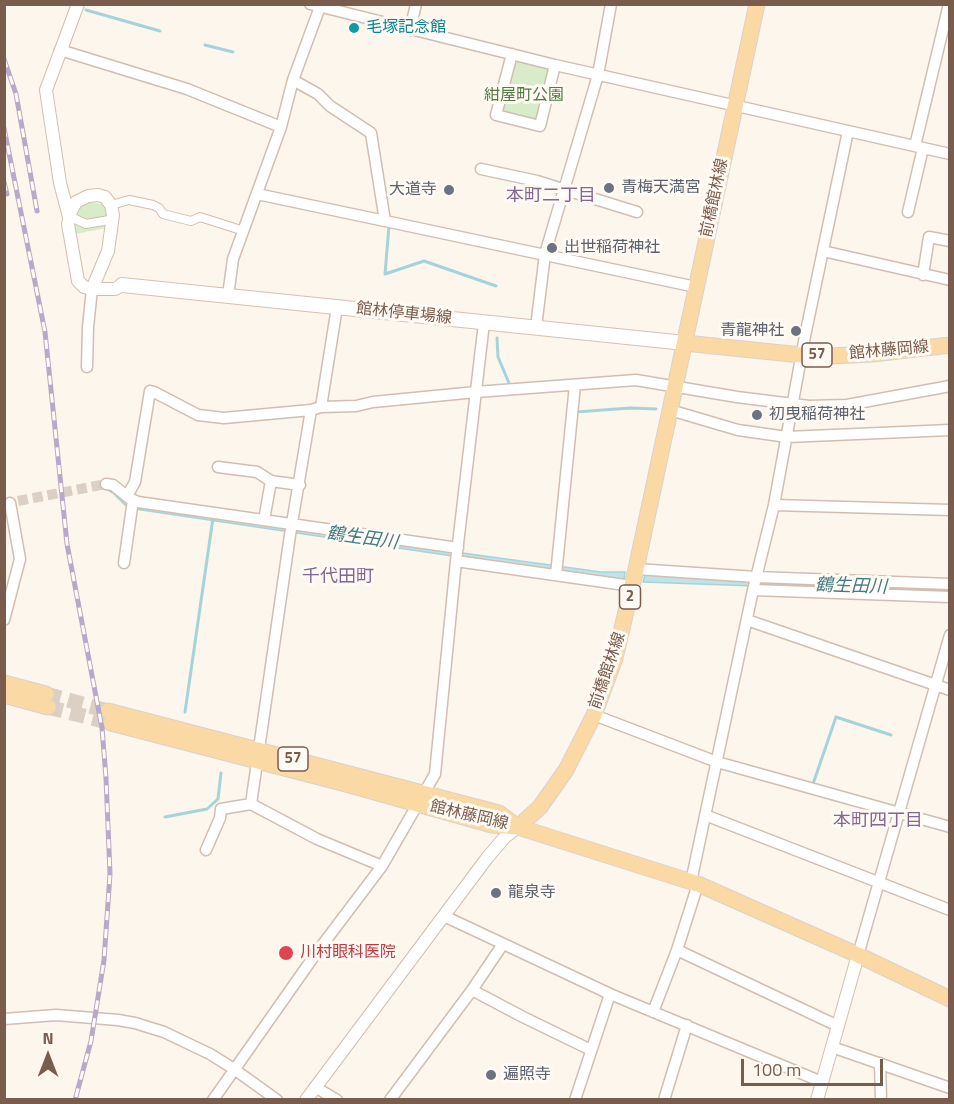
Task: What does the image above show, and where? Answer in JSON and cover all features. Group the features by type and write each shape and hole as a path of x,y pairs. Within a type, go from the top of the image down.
{"main road":[{"name":"前橋館林線","path":"518,827 540,807 566,770 594,715 615,658 676,386 757,4"},
{"name":"館林停車場線","path":"122,285 685,343"},
{"name":"館林藤岡線","path":"685,343 801,355 862,355 950,345"},
{"path":"4,683 47,700 4,695"},
{"name":"館林藤岡線","path":"110,717 422,798 492,825 518,827"},
{"path":"518,827 694,883 858,955 950,999"}],"street":[{"path":"71,217 60,174 46,90 78,4"},
{"path":"410,30 416,4"},
{"path":"536,327 545,254 598,75 611,4"},
{"path":"908,212 949,4"},
{"path":"228,296 233,260 281,127 317,6 555,65 950,154"},
{"path":"60,50 187,89 281,127"},
{"path":"512,54 496,115 507,118 540,126 555,65"},
{"path":"294,80 318,94 330,106 372,133 385,221"},
{"path":"653,1012 676,950 694,883 705,815 774,506 801,355 848,131"},
{"path":"481,169 537,180 637,212"},
{"path":"60,174 67,188 81,198"},
{"path":"257,194 696,287"},
{"path":"87,367 92,289 105,259 113,214 111,205 102,195 81,198 76,202 68,233 78,281 84,287 92,289 115,289 122,285"},
{"path":"111,205 129,200 159,208 163,214 191,221 200,217 244,231"},
{"path":"71,217 86,224 109,220"},
{"path":"923,275 929,237 950,241"},
{"path":"823,251 950,280"},
{"path":"105,259 106,276 122,285"},
{"path":"251,804 292,527 337,307"},
{"path":"213,1100 317,952 382,866 435,774 457,554 484,322"},
{"path":"124,563 131,502 150,391 198,415 224,418 476,392 636,380 792,404 847,405 950,386"},
{"path":"556,570 575,385"},
{"path":"670,410 738,430 787,437 950,430"},
{"path":"218,466 257,472 271,482 300,485"},
{"path":"264,520 271,482"},
{"path":"106,484 113,485 131,502 264,520 292,527 556,570 632,586"},
{"path":"4,621 10,581 20,559 11,503"},
{"path":"774,506 950,510"},
{"path":"636,569 755,583 950,597"},
{"path":"755,583 950,584"},
{"path":"747,620 950,690"},
{"path":"817,1100 950,635"},
{"path":"594,715 717,762 950,827"},
{"path":"206,850 220,818 220,809 251,804 317,839 382,866"},
{"path":"705,815 950,910"},
{"path":"306,1100 487,858 505,837 518,827"},
{"path":"444,916 610,994 822,1082"},
{"path":"390,1100 472,990 503,944"},
{"path":"676,950 838,1026"},
{"path":"472,990 591,1050"},
{"path":"575,1100 610,994"},
{"path":"4,1019 56,1015 118,1020 164,1032 210,1054 277,1100"},
{"path":"664,1100 687,1025"},
{"path":"832,1047 950,1088"},
{"path":"880,1063 881,1100"},
{"path":"315,1087 337,1100"}],"green space":[{"name":"紺屋町公園","path":"513,60 551,69 539,120 500,113"},
{"path":"88,202 102,204 107,210 109,218 106,228 75,234 73,218 77,207"}],"water":[{"name":"鶴生田川","path":"111,487 125,498 426,548 601,572 625,572 624,579 601,578 135,509 125,505 106,489"},
{"name":"鶴生田川","path":"645,575 949,587 950,593 643,582"}],"waterway":[{"path":"86,10 160,31"},
{"path":"205,45 233,52"},
{"path":"389,226 385,274 424,261 496,286"},
{"path":"497,338 498,357 509,383"},
{"path":"576,412 630,408 656,409"},
{"path":"185,712 213,518"},
{"path":"813,784 836,717 891,735"},
{"path":"165,817 207,809 218,799 221,773"}],"tunnel":[{"path":"18,501 106,484"},
{"path":"46,694 108,711"},
{"path":"48,707 111,723"}],"railway":[{"path":"4,59 16,94 37,211"},
{"path":"4,128 45,332 67,544 102,728 106,778 110,874 104,960 91,1041 75,1100"},
{"path":"4,182 7,194"}],"place":[{"name":"毛塚記念館","path":"354,28"},
{"name":"青梅天満宮","path":"609,188"},
{"name":"大道寺","path":"449,190"},
{"name":"出世稲荷神社","path":"552,248"},
{"name":"青龍神社","path":"796,331"},
{"name":"初曳稲荷神社","path":"757,415"},
{"name":"龍泉寺","path":"496,893"},
{"name":"川村眼科医院","path":"286,953"},
{"name":"遍照寺","path":"491,1075"}],"district":[{"name":"本町二丁目","path":"551,197"},
{"name":"千代田町","path":"338,578"},
{"name":"本町四丁目","path":"878,822"}]}
